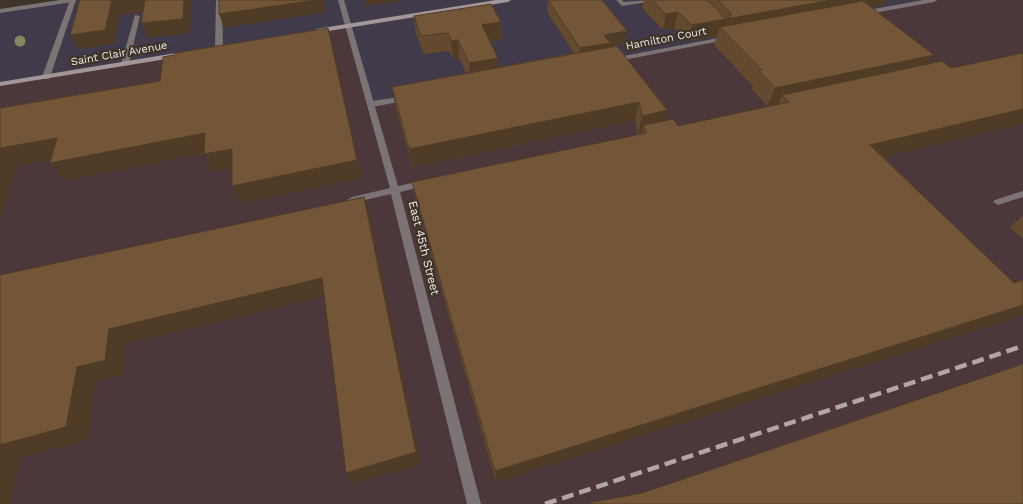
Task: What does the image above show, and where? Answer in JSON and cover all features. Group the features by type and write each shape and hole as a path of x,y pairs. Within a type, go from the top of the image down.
{"main road":[{"path":"306,33 508,0"},
{"path":"209,49 228,46"},
{"name":"Saint Clair Avenue","path":"0,84 181,54"}],"street":[{"path":"0,11 73,0 46,77"},
{"path":"219,0 219,48"},
{"name":"East 45th Street","path":"341,0 395,190 474,504"},
{"path":"619,0 622,4 648,0"},
{"path":"855,15 934,0"},
{"path":"125,64 137,16"},
{"name":"Hamilton Court","path":"600,62 737,37"},
{"path":"372,104 413,97"},
{"path":"343,202 437,181"},
{"path":"998,202 1023,194"}],"shaded area":[{"path":"73,0 934,0 372,104 0,84 0,11"},
{"path":"934,0 1023,0 1023,504 0,504 0,84 347,26 372,104"}],"building":[{"path":"80,0 112,0 105,30 70,35"},
{"path":"145,0 184,0 183,19 141,23"},
{"path":"219,0 316,0 219,14"},
{"path":"548,0 602,0 627,31 604,35 610,43 580,48"},
{"path":"652,0 707,0 725,18 730,18 731,13 718,0 832,0 692,25 678,12 666,14"},
{"path":"863,1 934,55 775,88 759,71 762,70 720,27"},
{"path":"491,4 501,22 482,25 498,58 469,63 458,40 451,41 448,33 421,36 414,16"},
{"path":"328,28 357,160 232,186 232,149 204,154 205,133 50,163 57,138 0,148 0,108 160,81 163,57 174,55 175,53"},
{"path":"617,46 667,110 642,116 639,102 409,149 392,87"},
{"path":"1023,53 1023,109 870,145 1014,283 1023,280 1023,305 495,471 412,182 646,133 644,125 673,119 678,126 789,102 782,95 942,61 951,68"},
{"path":"364,197 416,452 346,473 322,278 109,329 105,360 77,367 66,427 0,445 0,275"},
{"path":"1023,364 1023,504 588,503 642,493"}],"railway":[{"path":"545,504 1023,346"}]}
